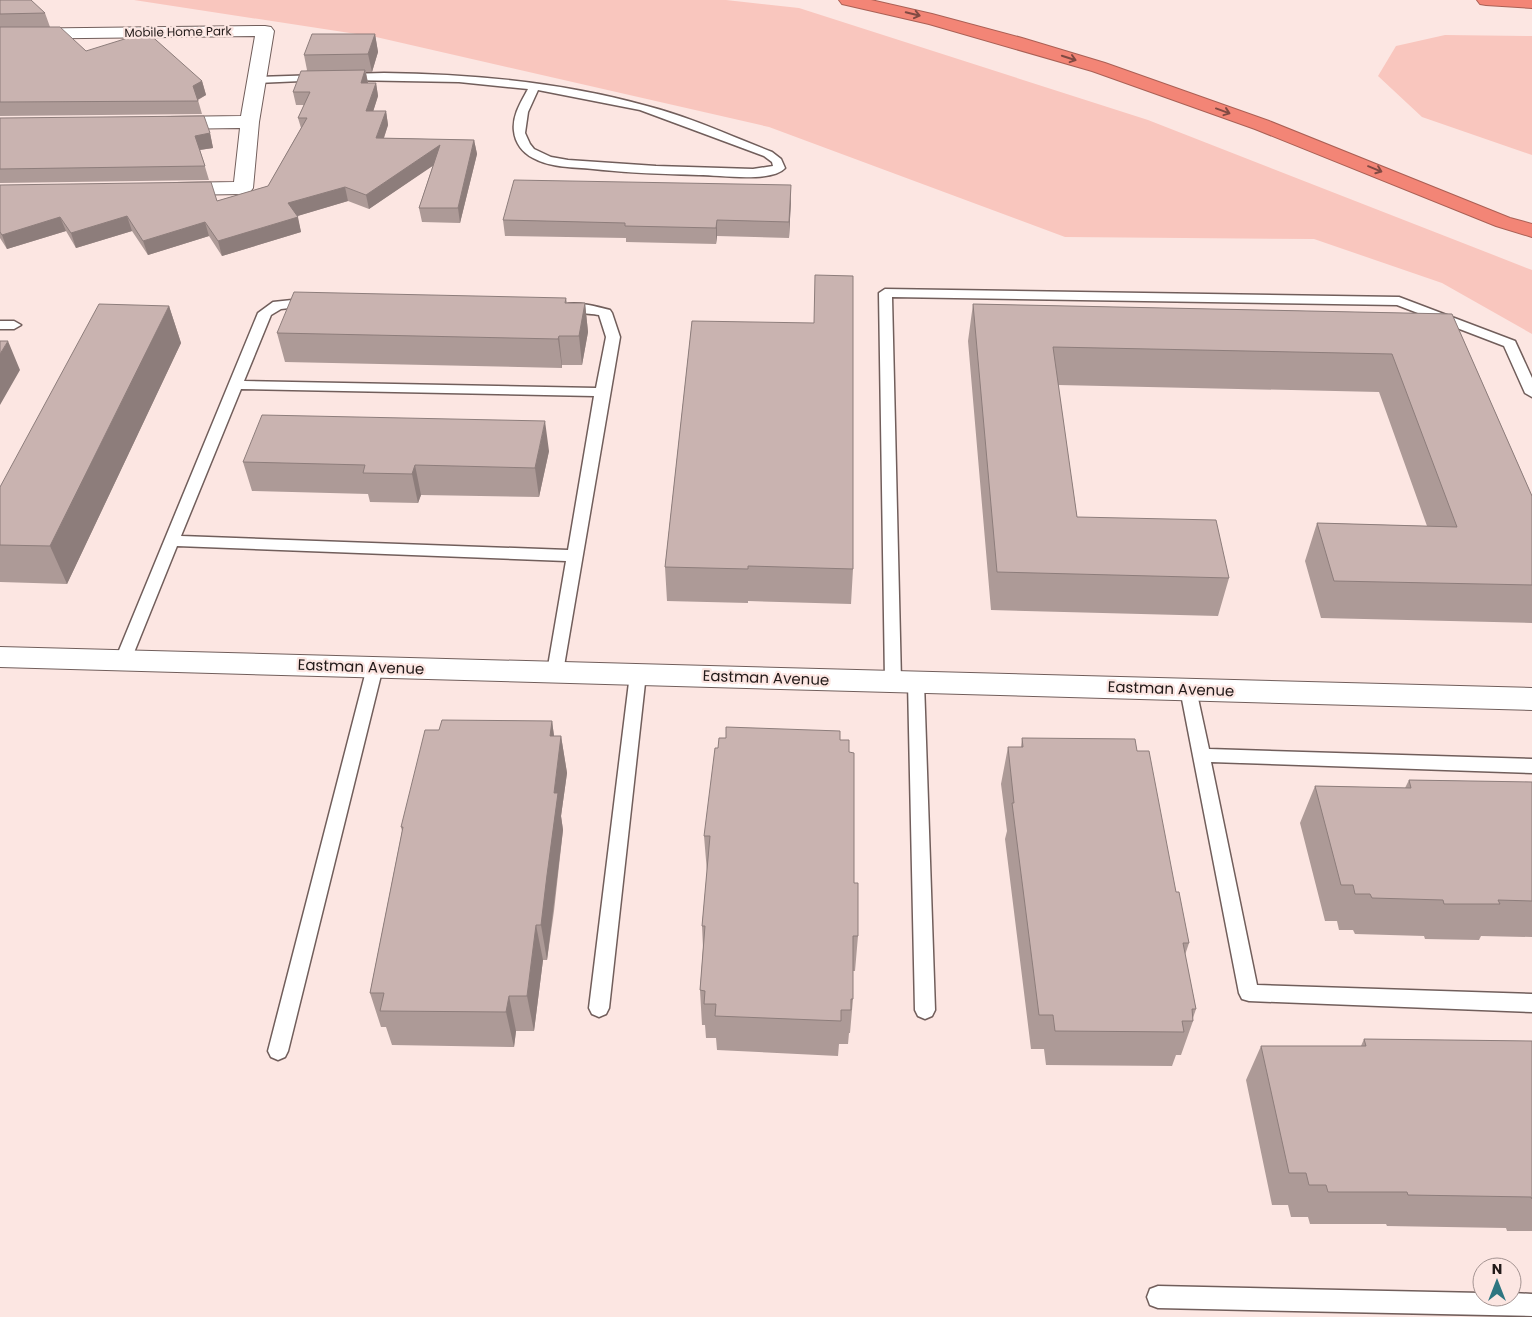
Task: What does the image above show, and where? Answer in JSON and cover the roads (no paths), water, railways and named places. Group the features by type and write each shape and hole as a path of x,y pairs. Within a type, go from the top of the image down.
{"highway":[{"path":"848,0 910,13 1010,38 1139,81 1289,135 1503,222 1532,231"},
{"path":"1486,0 1532,2"},
{"path":"1503,222 1532,238"}],"street":[{"name":"Mobile Home Park","path":"0,34 264,31 250,122 243,188 155,189"},
{"path":"154,123 250,122"},
{"name":"Eastman Avenue","path":"0,657 1532,699"}],"lane":[{"path":"257,80 355,77 478,80 535,86 570,91 645,109 768,154 776,159 779,163 779,168 768,172 743,173 626,169 553,162 528,150 521,139 519,126 522,113 535,86"},
{"path":"925,1010 905,681 885,293 1399,301 1510,344 1532,392"},
{"path":"123,660 265,313 278,305 321,302"},
{"path":"555,672 602,392 614,337 605,313 586,308 556,308"},
{"path":"0,325 14,325"},
{"path":"236,385 602,392"},
{"path":"172,541 575,556"},
{"path":"278,1051 375,667"},
{"path":"599,1008 638,674"},
{"path":"1188,689 1249,993 1532,1003"},
{"path":"1201,755 1532,766"},
{"path":"1158,1297 1532,1305"}]}
